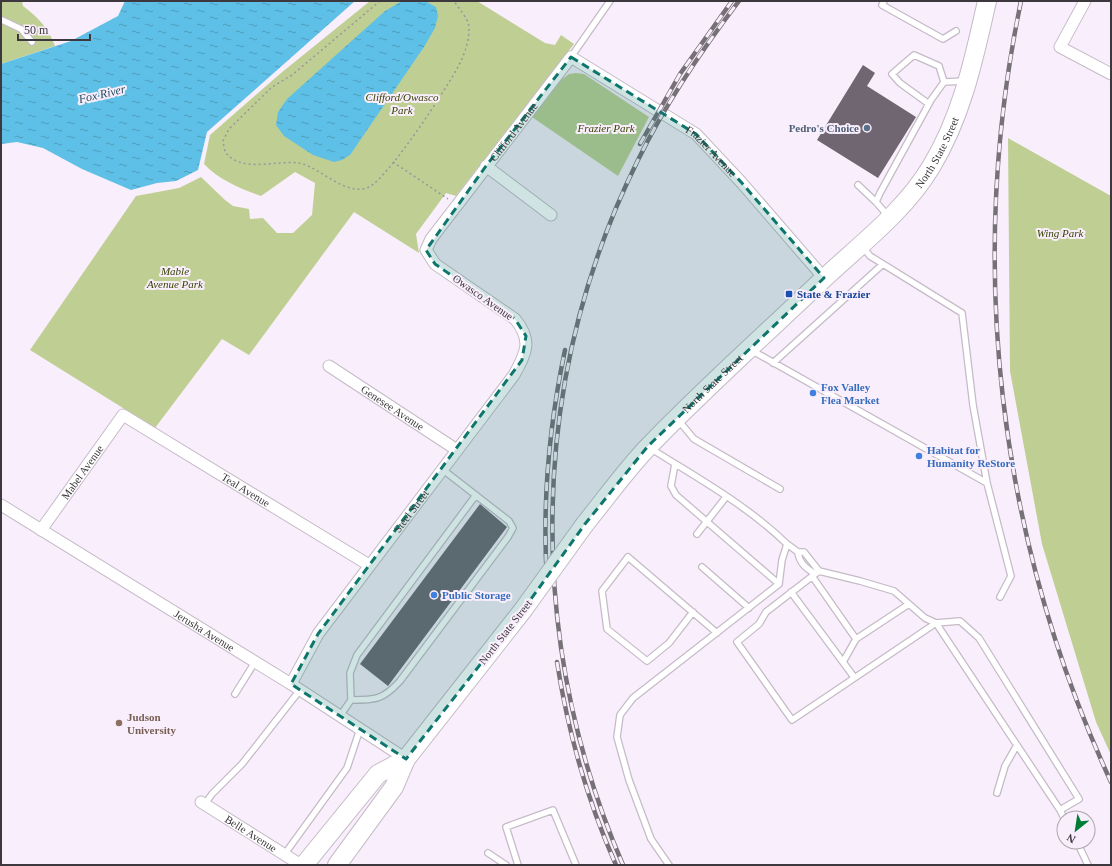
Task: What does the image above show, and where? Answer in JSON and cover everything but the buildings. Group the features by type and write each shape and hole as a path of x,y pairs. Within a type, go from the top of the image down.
{"main road":[{"name":"North State Street","path":"337,865 394,787 406,759 524,610 584,524 648,446 824,278 890,218 908,199 930,169 951,131 968,81 987,1"},
{"name":"North State Street","path":"304,865 378,774 406,759"}],"street":[{"path":"1085,1 1060,47 1111,74"},
{"name":"Clifford Avenue","path":"435,264 426,250 428,244 486,166 571,57"},
{"name":"Frazier Avenue","path":"571,57 696,134 741,182 824,278"},
{"path":"486,166 550,215"},
{"name":"Owasco Avenue","path":"435,264 515,319 523,328 526,336"},
{"name":"Steel Street","path":"295,687 318,634 514,375 526,348 526,336"},
{"name":"Genesee Avenue","path":"329,366 457,450"},
{"name":"Mabel Avenue","path":"41,530 123,415"},
{"name":"Teal Avenue","path":"123,415 369,565"},
{"name":"Jerusha Avenue","path":"1,505 295,687 406,759"},
{"name":"Belle Avenue","path":"203,803 301,865"}],"lane":[{"name":"Clifford Avenue","path":"571,57 610,1"},
{"path":"884,1 882,5 943,39 956,31"},
{"path":"2,20 21,29 32,42"},
{"path":"929,104 900,83 892,74 914,55 939,66 944,82"},
{"path":"944,82 968,81"},
{"path":"876,202 929,104 944,82"},
{"path":"858,185 890,218"},
{"path":"861,244 870,256 962,313 973,405 987,483 1011,576 1000,597"},
{"path":"773,363 883,264"},
{"path":"750,349 987,483"},
{"path":"677,419 694,439 780,488"},
{"path":"648,446 768,526 798,552 804,552 815,574 856,639"},
{"path":"675,464 671,486 676,495 779,584"},
{"path":"350,700 374,700 390,692 400,681 513,528 509,521 442,470"},
{"path":"340,716 350,700 350,673 357,655 476,495"},
{"path":"697,534 726,497"},
{"path":"669,865 651,839 629,780 617,736 620,715 633,698 779,584 782,560 787,544"},
{"path":"798,552 799,560 806,568 815,574 860,581 894,591 925,618 936,623 1060,810 1079,799 979,638 960,621 936,623 792,720 737,642 756,627 766,612 815,574"},
{"path":"693,612 669,643 647,661 607,629 602,591 628,557 717,632"},
{"path":"702,568 749,608"},
{"path":"791,592 854,678"},
{"path":"843,662 856,639 909,604"},
{"path":"235,694 255,662"},
{"path":"203,803 242,764 295,687"},
{"path":"284,854 347,768 360,729"},
{"path":"997,793 1005,766 1017,745"},
{"path":"518,865 506,827 553,810 576,865"},
{"path":"1080,850 1088,865"},
{"path":"488,853 506,865"}],"path":[{"path":"380,1 292,75 272,87 233,125 223,141 226,153 238,162 300,163 348,187 358,190 368,187 376,181 393,162 442,93 459,64 467,44 470,28 454,1"},
{"path":"393,162 457,205"}],"highlighted area":[{"path":"571,57 696,134 741,182 824,278 648,446 585,524 523,610 406,759 291,684 318,634 522,360 526,336 515,319 435,264 426,250 486,166"}],"green space":[{"path":"1,1 22,1 23,6 38,19 46,29 55,46 1,64"},
{"name":"Clifford/Owasco Park","path":"370,1 477,1 545,43 555,45 561,35 574,44 456,196 446,193 416,234 419,253 354,212 249,355 222,339 155,428 30,350 136,196 179,188 201,177 233,206 249,209 250,219 263,218 277,233 293,233 312,215 315,183 295,172 261,196 216,175 204,164 210,135 281,73"},
{"name":"Frazier Park","path":"569,74 584,74 649,117 618,176 529,115 558,78 561,80"},
{"name":"Wing Park","path":"1008,138 1111,196 1111,755 1096,722 1042,544 1010,371"}],"water":[{"name":"Fox River","path":"125,1 355,1 207,132 198,170 176,181 157,183 131,190 82,169 43,148 17,142 1,144 1,64 71,41 118,16"},
{"path":"402,1 425,1 436,7 438,16 435,28 424,47 350,155 342,160 334,162 313,155 284,136 276,125 278,112 287,99 385,11"}],"railway":[{"path":"640,144 680,74 732,1"},
{"path":"623,865 591,779 569,690 556,601 552,511 559,421 575,332 602,245 638,160 672,98 711,39 739,1"},
{"path":"1021,1 1004,100 996,200 996,300 1003,399 1018,497 1042,594 1072,689 1111,782"},
{"path":"547,581 545,523 548,465 559,379 565,350"},
{"path":"557,662 573,740 587,791 616,865"}],"place":[{"name":"Pedro's Choice","path":"867,128"},
{"name":"State & Frazier","path":"789,294"},
{"name":"Fox Valley Flea Market","path":"813,393"},
{"name":"Habitat for Humanity ReStore","path":"919,456"},
{"name":"Public Storage","path":"434,595"},
{"name":"Judson University","path":"119,723"}],"park label":[{"name":"Mable Avenue Park","path":"175,277"}]}
